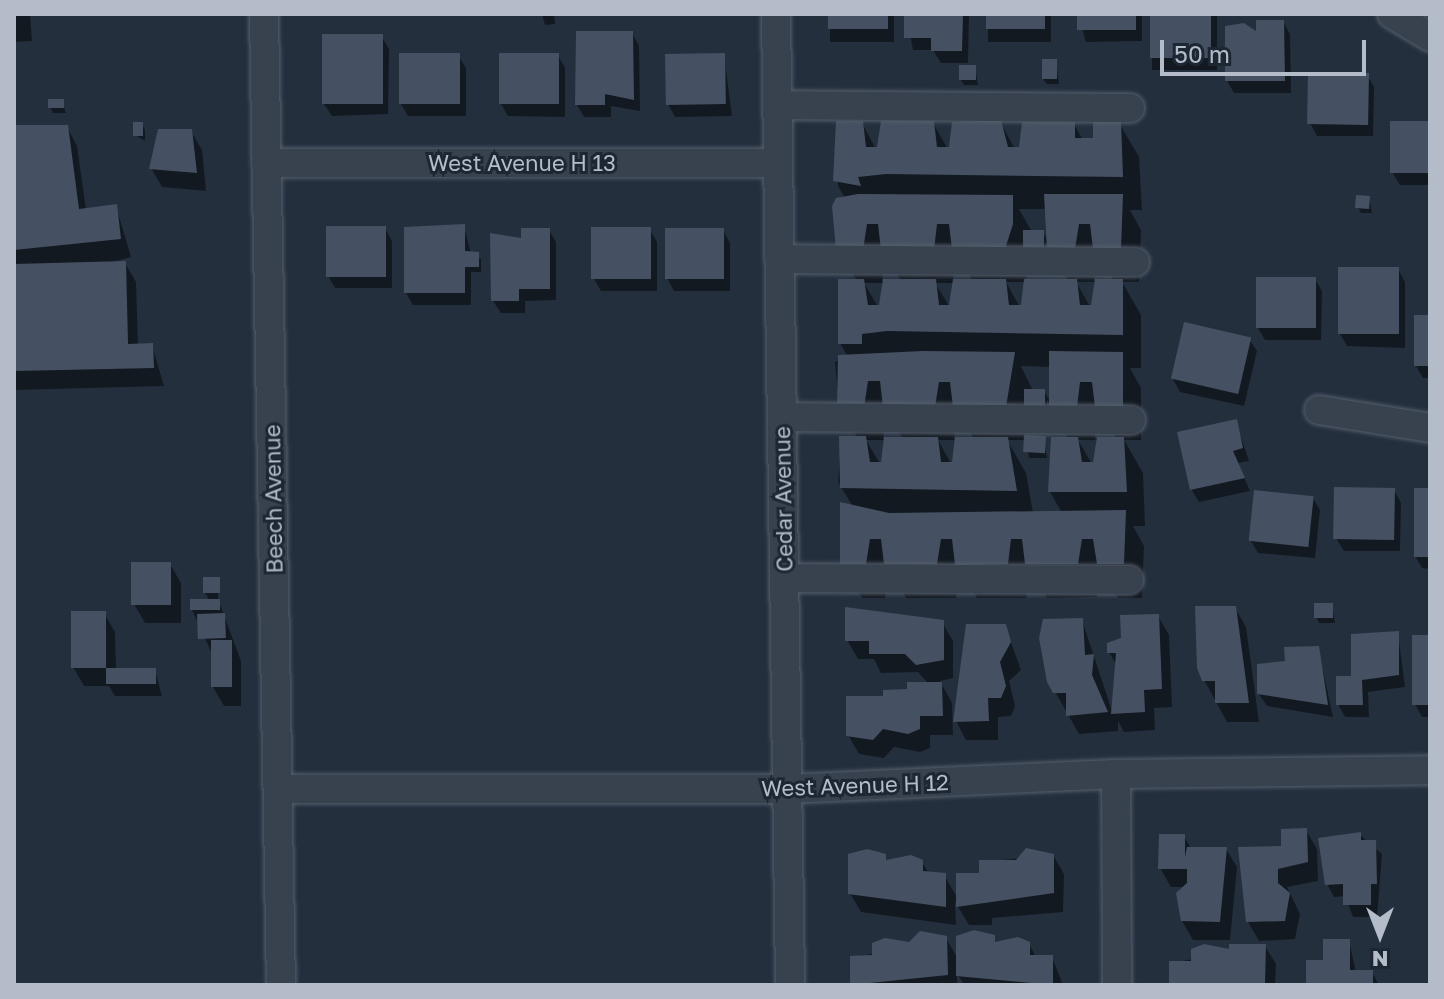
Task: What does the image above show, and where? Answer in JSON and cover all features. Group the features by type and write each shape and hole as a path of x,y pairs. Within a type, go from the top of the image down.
{"street":[{"name":"Beech Avenue","path":"264,14 281,985"},
{"name":"Cedar Avenue","path":"776,14 790,985"},
{"path":"1392,14 1424,28"},
{"path":"777,105 1130,108"},
{"name":"West Avenue H 13","path":"266,163 778,163"},
{"path":"779,259 1135,262"},
{"path":"1319,410 1430,428"},
{"path":"782,417 1131,420"},
{"path":"784,578 1129,580"},
{"name":"West Avenue H 12","path":"279,789 787,789 1116,774 1430,770"},
{"path":"1116,774 1117,985"}],"building":[{"path":"828,14 888,14 888,29 828,29"},
{"path":"904,14 963,14 962,51 931,51 931,38 904,38"},
{"path":"986,14 1045,14 1045,29 986,29"},
{"path":"1077,14 1136,14 1136,30 1077,30"},
{"path":"1150,14 1211,14 1211,58 1150,58"},
{"path":"1256,20 1284,20 1285,81 1225,81 1225,26 1244,23 1256,31"},
{"path":"576,31 633,31 634,100 605,94 605,105 575,105"},
{"path":"322,34 383,34 383,104 322,104"},
{"path":"399,53 460,53 460,104 399,104"},
{"path":"499,53 559,53 559,104 499,104"},
{"path":"725,53 726,104 666,105 665,54"},
{"path":"1042,59 1057,59 1057,79 1042,79"},
{"path":"959,65 976,65 976,80 959,80"},
{"path":"1308,72 1369,73 1368,125 1307,124"},
{"path":"48,99 64,99 64,108 48,108"},
{"path":"1001,120 1008,147 1019,147 1022,122 1075,122 1075,138 1093,138 1093,121 1121,121 1123,177 886,174 858,177 861,186 833,181 836,121 863,121 866,147 877,147 881,121 934,121 937,147 949,147 952,122"},
{"path":"1390,121 1430,121 1430,173 1390,173"},
{"path":"133,122 143,122 143,136 133,136"},
{"path":"14,125 68,125 79,209 117,204 121,239 14,250"},
{"path":"158,129 192,129 197,173 149,169"},
{"path":"858,194 1013,195 1013,224 1005,249 952,249 949,224 937,224 934,250 881,250 878,224 867,224 863,250 836,250 832,206 836,198"},
{"path":"1044,194 1123,194 1121,249 1093,249 1090,224 1079,224 1075,249 1047,249"},
{"path":"1356,195 1370,196 1369,209 1355,208"},
{"path":"465,224 465,251 479,252 479,267 465,267 465,293 404,293 404,227"},
{"path":"326,226 386,226 386,277 326,277"},
{"path":"591,227 651,227 651,279 591,279"},
{"path":"521,228 550,228 550,289 519,289 519,301 491,301 490,233 521,238"},
{"path":"665,228 724,228 724,279 665,279"},
{"path":"1023,230 1044,230 1044,248 1023,248"},
{"path":"126,261 128,344 153,343 154,368 14,371 14,264"},
{"path":"1338,267 1399,267 1399,334 1338,334"},
{"path":"1256,277 1316,277 1316,328 1256,328"},
{"path":"838,279 864,279 868,305 879,305 883,279 936,279 939,305 949,305 953,279 1006,279 1009,305 1021,305 1024,279 1077,279 1080,305 1091,305 1095,279 1123,279 1123,335 887,331 862,334 862,344 838,344"},
{"path":"1414,315 1430,315 1430,366 1414,366"},
{"path":"1184,322 1251,338 1238,394 1171,379"},
{"path":"923,351 1015,352 1006,407 953,407 950,382 939,382 935,407 883,407 880,381 868,381 864,407 837,407 838,355"},
{"path":"1049,351 1123,352 1123,407 1095,407 1092,382 1080,382 1077,407 1049,407"},
{"path":"1024,389 1045,389 1045,407 1024,407"},
{"path":"1237,419 1243,448 1233,451 1245,478 1190,490 1177,432"},
{"path":"1024,435 1046,436 1045,453 1023,452"},
{"path":"839,436 866,436 870,462 881,462 884,437 938,437 941,462 952,462 955,437 1008,437 1017,491 840,488"},
{"path":"1051,437 1078,437 1082,462 1093,462 1097,437 1124,437 1127,492 1048,492"},
{"path":"1334,487 1395,488 1394,540 1333,539"},
{"path":"1414,488 1430,488 1430,557 1414,557"},
{"path":"1254,490 1314,496 1308,547 1249,541"},
{"path":"840,502 889,513 1126,510 1124,564 1097,564 1093,539 1082,539 1078,564 1025,564 1022,539 1011,539 1008,564 955,565 952,539 941,539 937,564 884,564 881,539 870,539 866,564 840,565"},
{"path":"131,562 171,562 171,605 131,605"},
{"path":"203,577 220,577 220,593 203,593"},
{"path":"190,599 220,599 220,610 190,610"},
{"path":"1314,603 1333,603 1333,618 1314,618"},
{"path":"1195,606 1236,606 1249,703 1215,703 1215,681 1202,681 1197,668"},
{"path":"845,607 944,620 944,660 916,665 905,654 869,654 869,641 845,641"},
{"path":"71,611 106,611 106,668 71,668"},
{"path":"225,613 226,638 198,639 197,614"},
{"path":"1159,614 1162,689 1144,690 1145,712 1111,714 1116,653 1107,653 1107,643 1121,638 1120,615"},
{"path":"1083,618 1085,655 1094,654 1092,675 1108,712 1066,716 1066,693 1053,693 1047,682 1039,638 1043,619"},
{"path":"966,624 1006,624 1011,642 1000,662 1006,686 1001,698 988,698 989,721 953,722"},
{"path":"1399,631 1399,675 1362,680 1363,705 1336,705 1336,676 1351,676 1351,634"},
{"path":"1412,635 1430,635 1430,705 1412,705"},
{"path":"211,640 232,640 232,687 211,687"},
{"path":"1319,646 1328,705 1257,694 1257,664 1285,661 1284,647"},
{"path":"106,668 156,668 156,684 106,684"},
{"path":"907,682 942,682 943,716 920,716 920,729 908,734 883,729 873,740 846,736 846,696 883,696 883,690 907,689"},
{"path":"1307,828 1308,862 1278,869 1278,883 1290,893 1285,921 1246,922 1238,847 1281,846 1281,829"},
{"path":"1361,832 1361,840 1376,840 1377,884 1371,884 1371,905 1343,905 1343,884 1325,885 1318,838"},
{"path":"1159,834 1185,834 1185,857 1187,847 1227,847 1220,922 1181,921 1176,893 1187,883 1187,869 1158,869"},
{"path":"1026,848 1054,854 1054,893 956,907 956,873 979,873 979,860 1016,860"},
{"path":"867,849 886,854 886,860 911,855 923,860 923,871 946,873 946,907 848,894 848,854"},
{"path":"974,930 995,935 995,942 1018,937 1030,942 1030,955 1053,955 1053,985 956,976 956,936"},
{"path":"920,931 947,936 948,975 850,985 850,956 872,955 872,943 885,938 909,942"},
{"path":"1323,939 1350,939 1350,970 1373,970 1373,985 1306,985 1306,960 1323,960"},
{"path":"1204,944 1229,949 1229,944 1266,944 1265,983 1169,985 1169,961 1191,961 1191,949"}]}
